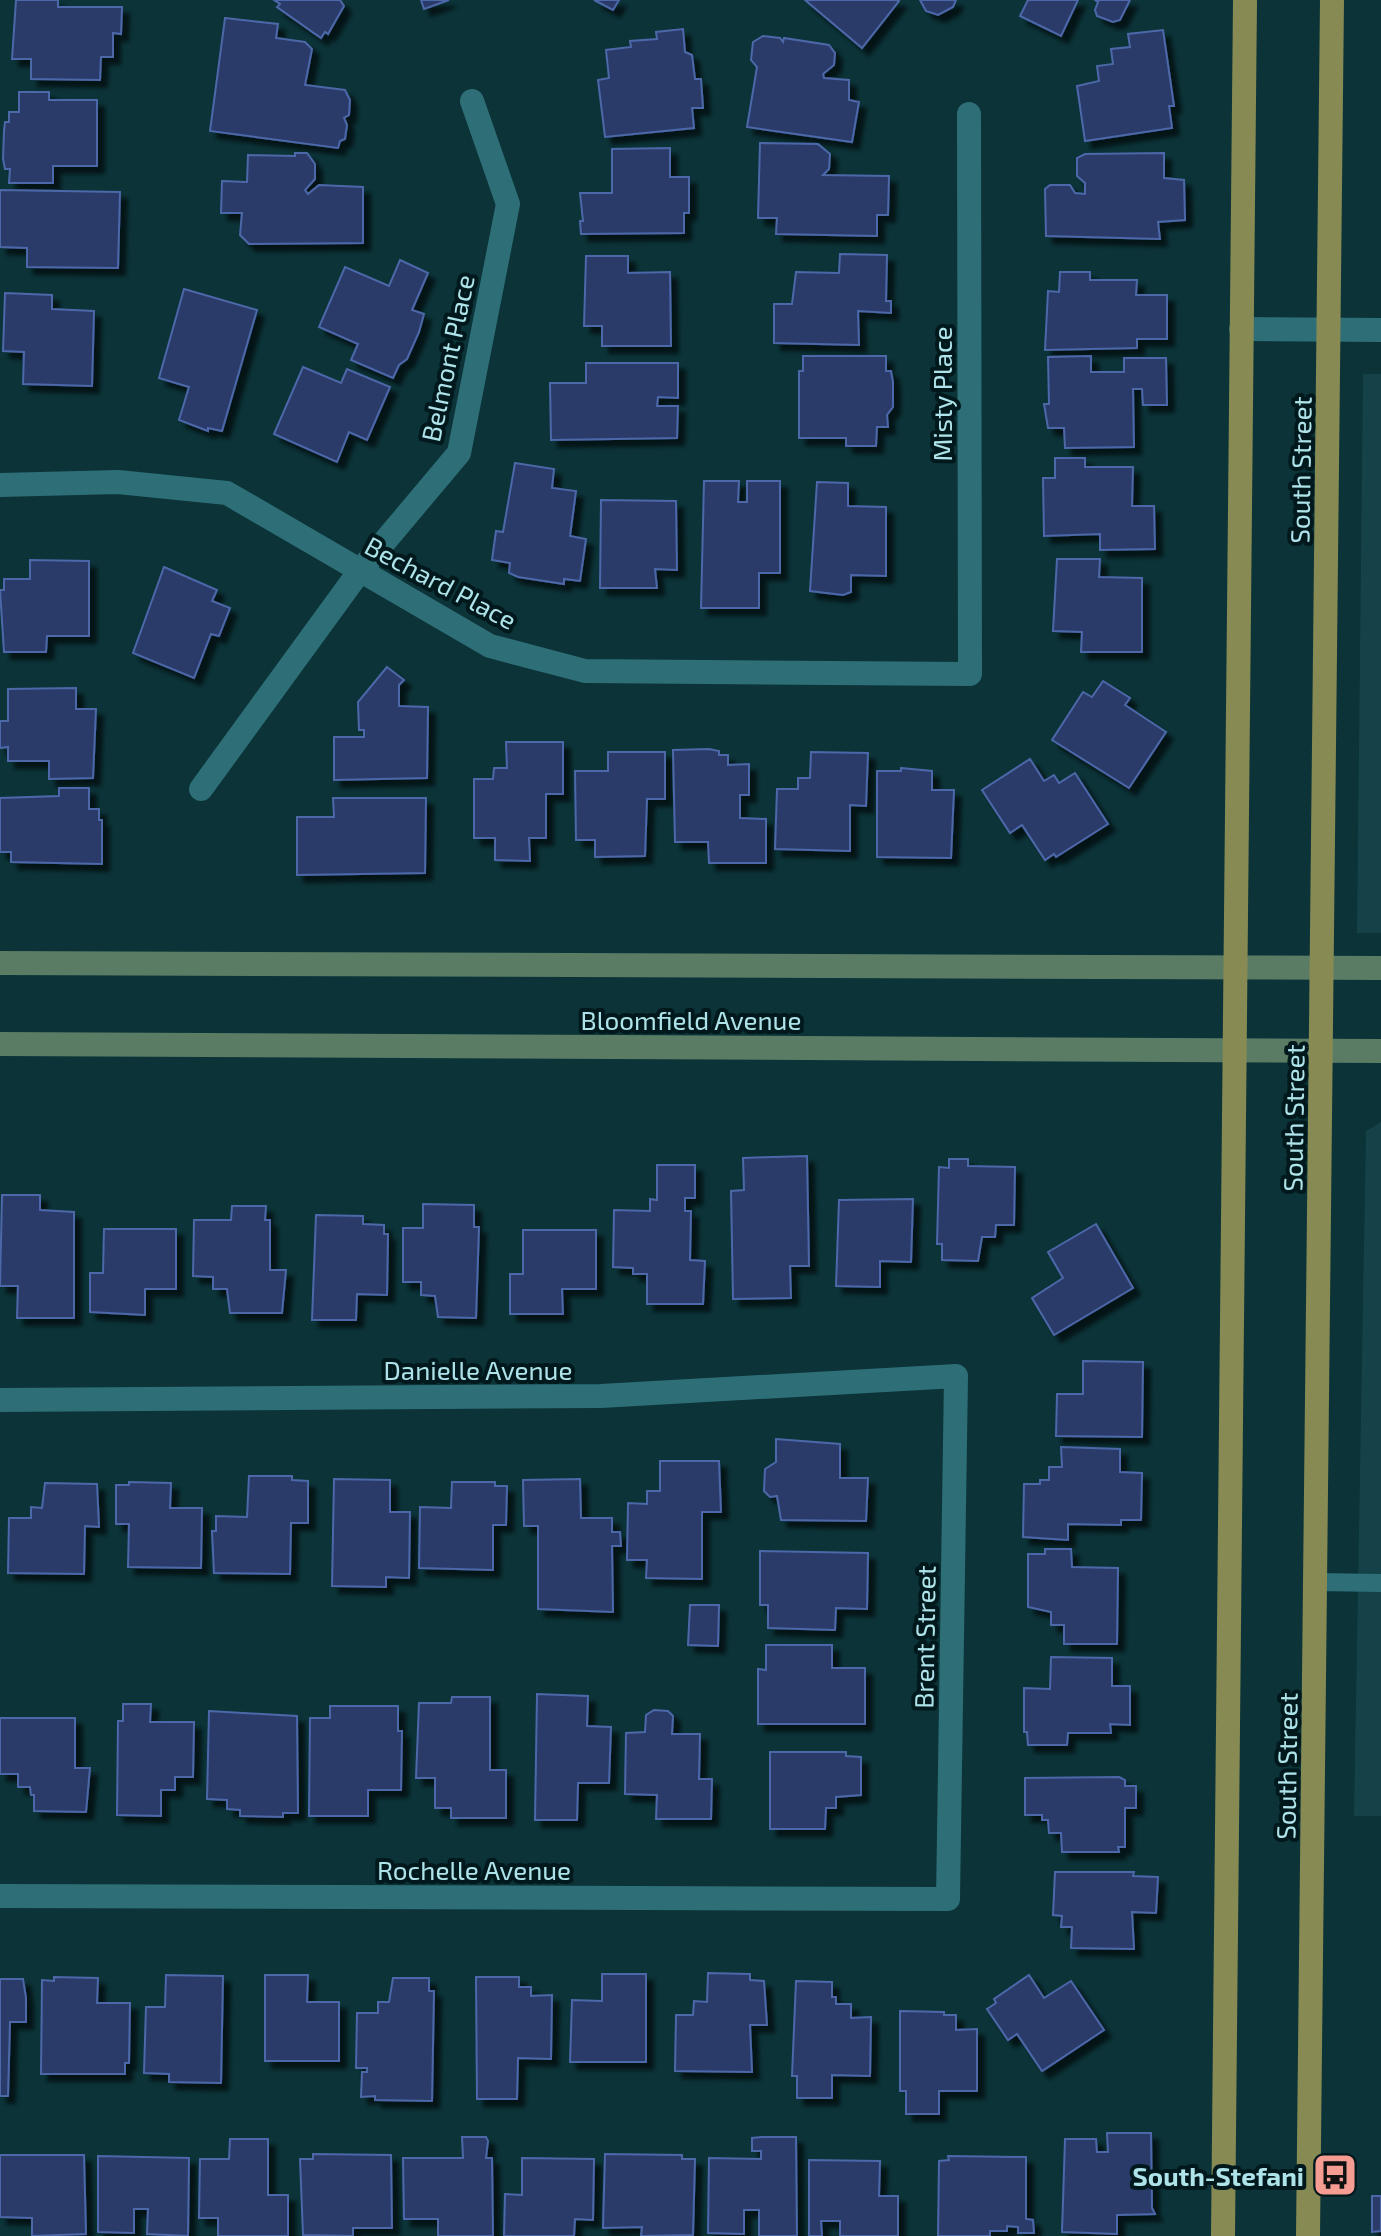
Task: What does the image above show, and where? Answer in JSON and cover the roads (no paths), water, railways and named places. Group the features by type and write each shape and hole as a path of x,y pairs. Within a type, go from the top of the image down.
{"main road":[{"path":"1223,2236 1245,0"},
{"name":"South Street","path":"1308,2236 1332,0"}],"street":[{"name":"Belmont Place","path":"201,789 359,572 459,453 508,204 472,101"},
{"name":"Misty Place","path":"969,114 970,674"},
{"path":"1241,329 1381,330"},
{"name":"Bechard Place","path":"0,485 118,482 227,493 490,646 585,671 970,674"},
{"name":"Bloomfield Avenue","path":"0,963 1381,968"},
{"name":"Bloomfield Avenue","path":"0,1044 1381,1051"},
{"name":"Danielle Avenue","path":"0,1400 601,1396 956,1376"},
{"name":"Brent Street","path":"948,1899 956,1376"},
{"name":"Rochelle Avenue","path":"0,1896 948,1899"}],"lane":[{"path":"1316,1582 1381,1583"}],"place":[{"name":"South-Stefani","path":"1335,2175"}]}
